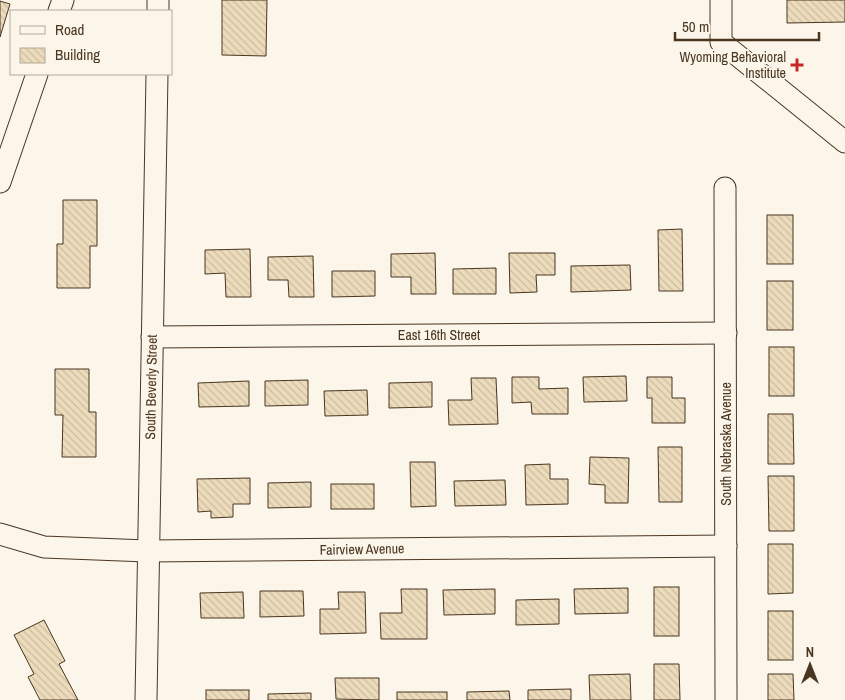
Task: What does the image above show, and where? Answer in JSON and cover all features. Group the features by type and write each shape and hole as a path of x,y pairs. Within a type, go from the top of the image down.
{"street":[{"path":"721,0 721,42 845,142"},
{"path":"0,182 37,75"},
{"name":"South Beverly Street","path":"146,700 156,75"},
{"name":"South Nebraska Avenue","path":"725,188 726,700"},
{"name":"East 16th Street","path":"152,337 726,332"},
{"name":"Fairview Avenue","path":"0,534 44,548 147,551 726,546"}],"building":[{"path":"222,0 267,0 266,56 222,55"},
{"path":"787,0 845,0 845,22 787,23"},
{"path":"0,1 10,4 0,37"},
{"path":"63,200 97,200 97,246 90,246 90,288 57,288 57,244 63,244"},
{"path":"767,215 793,215 793,264 767,264"},
{"path":"682,229 683,291 659,291 658,230"},
{"path":"250,249 251,297 226,297 225,273 205,274 205,250"},
{"path":"435,253 436,294 411,294 411,277 391,277 391,254"},
{"path":"509,253 555,253 555,275 536,275 537,292 510,293"},
{"path":"313,256 314,297 289,297 288,280 268,280 268,257"},
{"path":"630,265 631,290 571,292 571,266"},
{"path":"496,268 496,294 453,294 453,269"},
{"path":"332,271 375,271 375,296 332,297"},
{"path":"767,281 793,281 793,330 767,330"},
{"path":"769,347 794,347 794,396 769,396"},
{"path":"55,369 89,369 89,412 96,412 96,457 62,457 63,415 55,415"},
{"path":"626,376 627,401 584,402 583,377"},
{"path":"512,377 539,377 539,389 568,388 568,414 532,414 531,402 512,403"},
{"path":"647,377 672,377 672,398 685,398 685,423 652,423 652,398 647,398"},
{"path":"471,378 496,378 498,424 449,425 448,400 472,400"},
{"path":"308,380 308,405 265,406 265,381"},
{"path":"249,381 249,406 199,407 198,383"},
{"path":"432,382 432,407 389,408 389,383"},
{"path":"367,390 368,415 325,416 324,391"},
{"path":"768,414 793,414 794,464 768,464"},
{"path":"658,447 682,447 682,502 659,502"},
{"path":"590,457 629,458 628,503 605,503 605,485 589,484"},
{"path":"410,462 435,462 436,506 411,507"},
{"path":"550,464 550,479 568,479 568,504 526,505 525,465"},
{"path":"768,476 794,476 794,531 769,531"},
{"path":"250,478 250,504 233,504 233,517 211,518 211,511 198,512 197,479"},
{"path":"505,480 506,505 455,506 454,481"},
{"path":"311,482 311,507 268,508 268,483"},
{"path":"331,484 374,484 374,509 331,509"},
{"path":"768,544 793,544 793,593 768,594"},
{"path":"654,587 679,587 679,636 654,636"},
{"path":"628,588 628,613 575,614 574,589"},
{"path":"401,589 427,589 427,639 381,639 380,613 402,613"},
{"path":"495,589 495,614 444,615 443,590"},
{"path":"260,591 303,591 304,616 260,617"},
{"path":"243,592 244,618 201,618 200,593"},
{"path":"338,592 365,592 366,633 320,634 320,609 339,609"},
{"path":"559,599 559,624 516,625 516,600"},
{"path":"768,611 793,611 793,660 768,660"},
{"path":"44,620 65,661 59,664 78,700 40,700 28,677 34,674 14,635"},
{"path":"654,664 679,664 680,700 654,700"},
{"path":"630,674 631,700 590,700 589,675"},
{"path":"768,674 793,674 794,700 768,700"},
{"path":"335,678 379,678 379,700 336,699"},
{"path":"571,689 571,700 528,700 528,690"},
{"path":"206,690 249,690 249,700 206,700"},
{"path":"509,691 510,700 467,700 467,692"},
{"path":"397,692 447,692 447,700 397,700"},
{"path":"311,693 311,700 268,700 268,694"}],"place":[{"name":"Wyoming Behavioral Institute","path":"797,65"}]}
